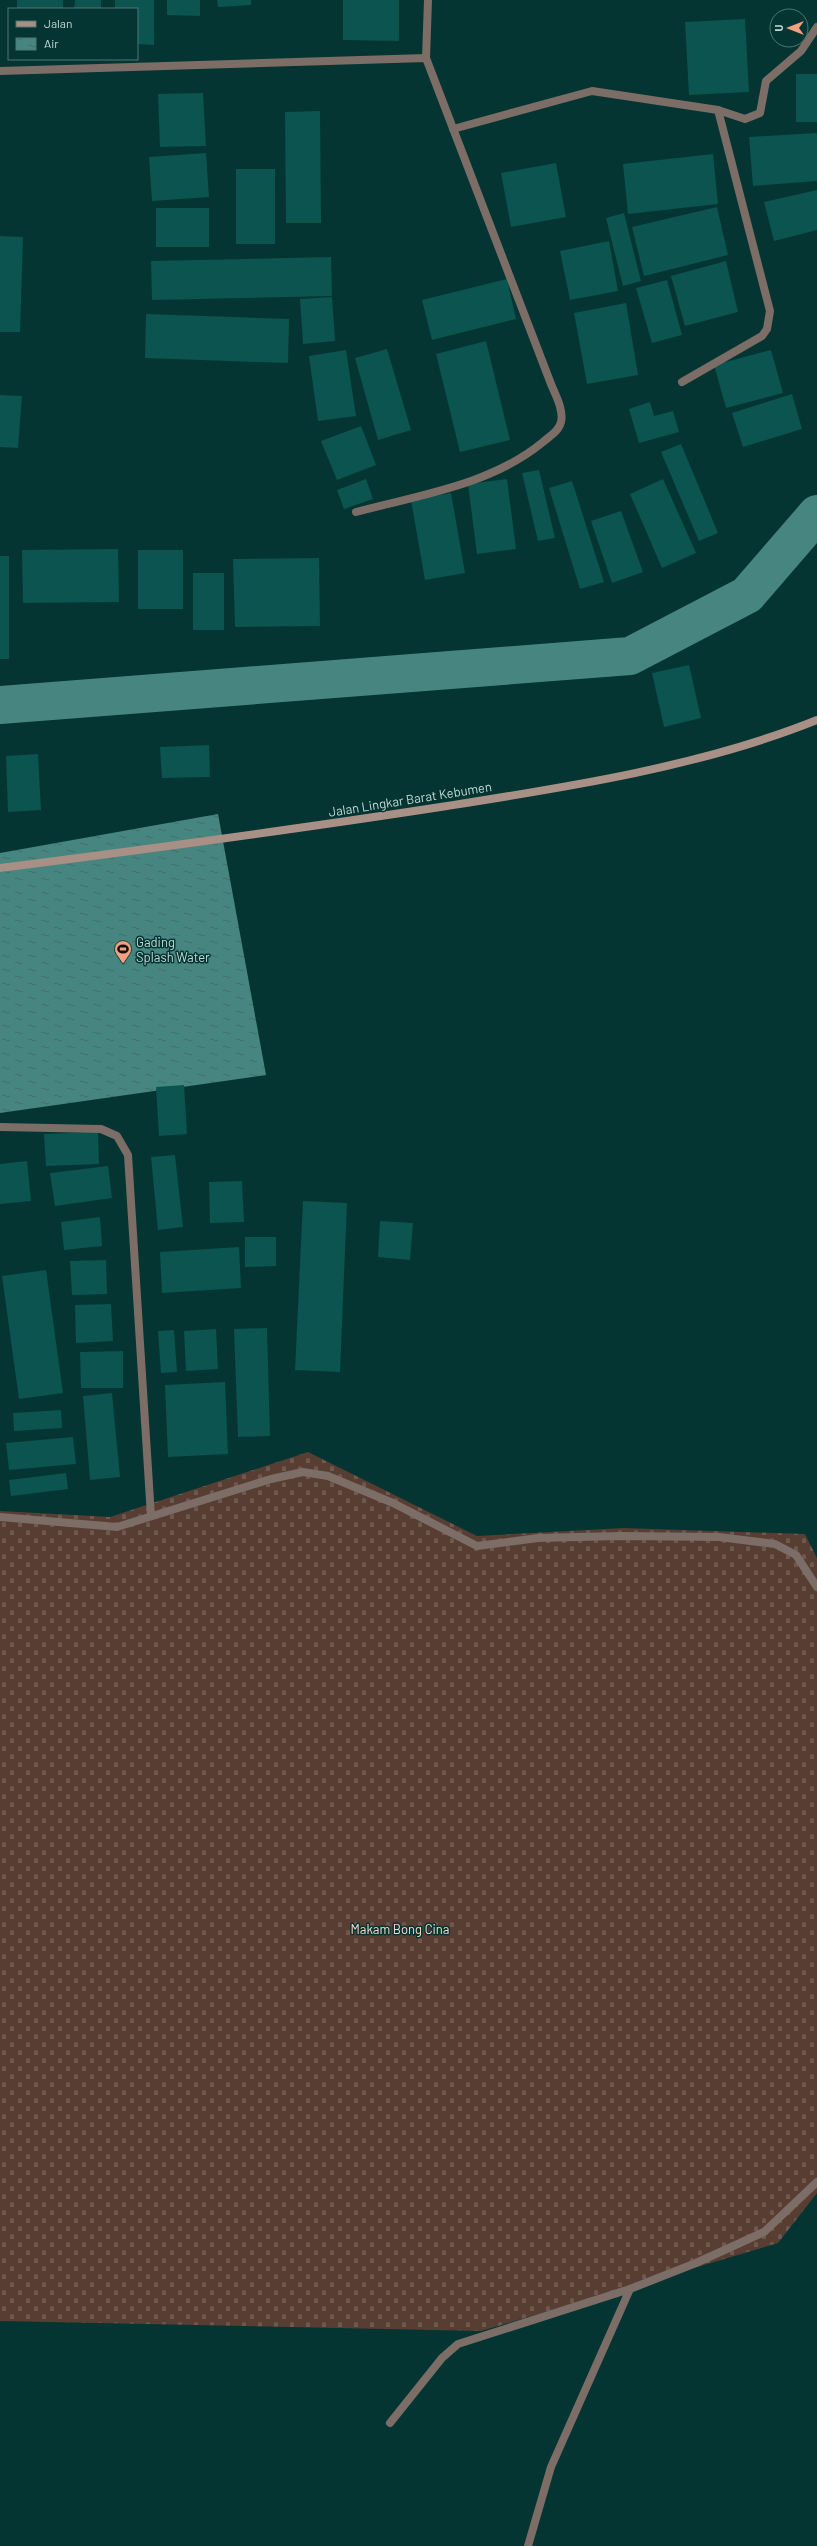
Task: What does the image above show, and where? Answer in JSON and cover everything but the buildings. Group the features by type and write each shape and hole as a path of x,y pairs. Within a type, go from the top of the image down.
{"main road":[{"name":"Jalan Lingkar Barat Kebumen","path":"0,868 278,832 546,791 738,747 817,720"}],"street":[{"path":"356,512 484,478 530,453 556,431 561,422 560,411 551,384 426,58 428,0"},
{"path":"453,129 592,91 718,110 745,119 755,117 760,113 766,81 801,51 817,27"},
{"path":"0,71 426,58"},
{"path":"682,382 762,336 770,318 770,311 718,110"},
{"path":"0,1127 101,1129 117,1136 128,1155 151,1516"},
{"path":"0,1517 117,1527 271,1479 303,1472 328,1476 393,1503 477,1546 538,1538 620,1536 719,1537 775,1544 796,1555 817,1587"},
{"path":"390,2423 442,2358 458,2344 630,2289 696,2263 764,2232 817,2182"},
{"path":"528,2546 534,2517 551,2467 610,2328 630,2289"}],"green space":[{"name":"Makam Bong Cina","path":"308,1452 477,1536 624,1528 805,1534 817,1558 817,2193 778,2243 481,2331 0,2321 0,1511 110,1517"}],"water":[{"name":"Gading Splash Water","path":"218,814 266,1075 0,1113 0,853"}],"waterway":[{"path":"0,705 630,656 747,595 817,514"}],"place":[{"name":"Gading Splash Water","path":"123,964"}]}
